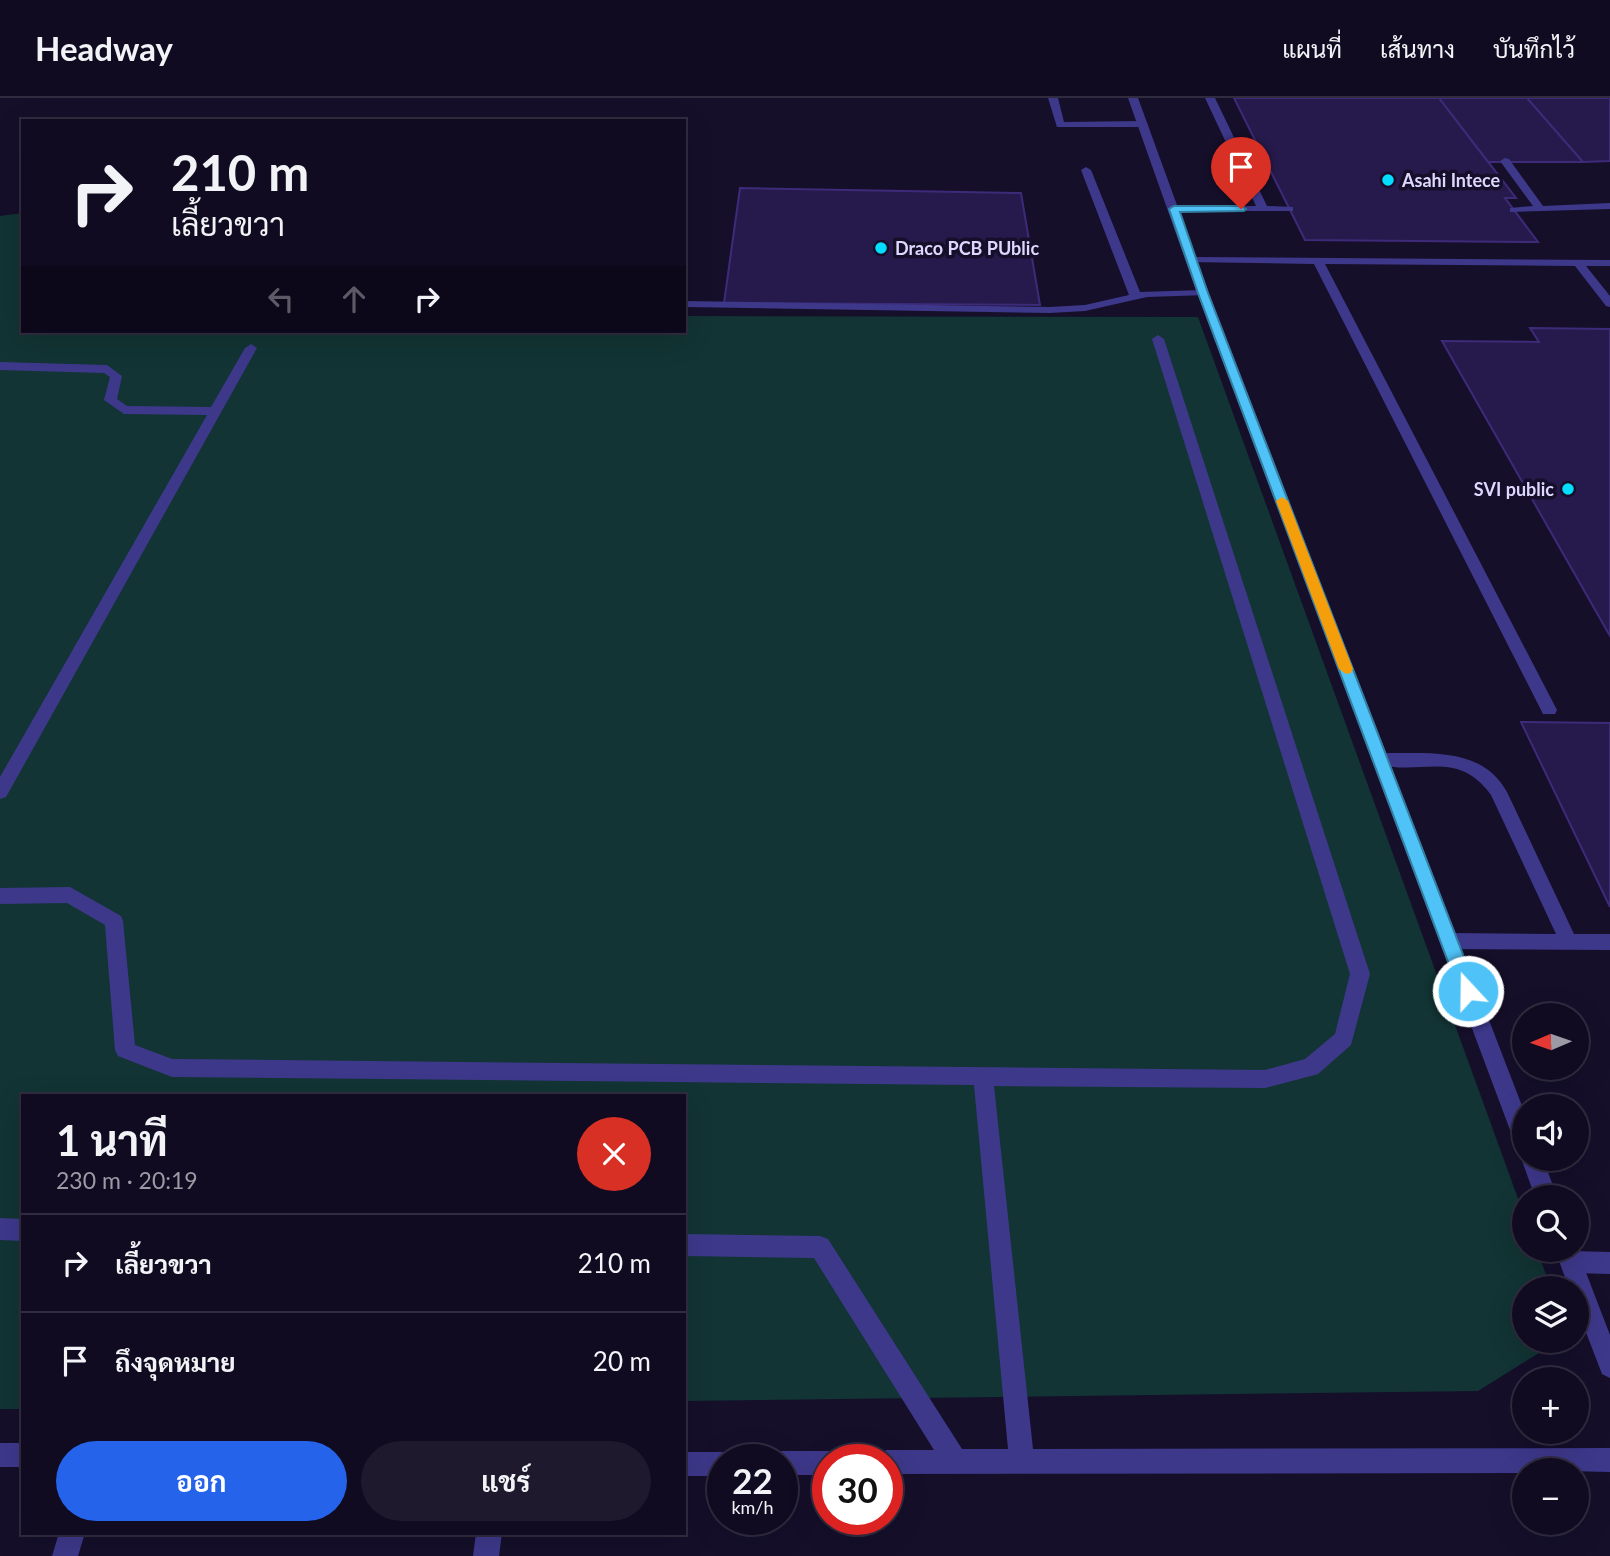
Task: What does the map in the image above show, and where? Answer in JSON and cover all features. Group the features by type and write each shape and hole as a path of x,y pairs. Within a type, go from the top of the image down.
{"street":[{"path":"1053,98 1060,125 1143,124"},
{"path":"1133,98 1203,293 1512,1106"},
{"path":"1210,98 1263,209"},
{"path":"1505,161 1540,209"},
{"path":"1086,170 1135,295"},
{"path":"1514,210 1610,206"},
{"path":"1174,209 1289,209"},
{"path":"1191,260 1610,263"},
{"path":"1318,261 1549,710"},
{"path":"1578,263 1610,304"},
{"path":"686,304 1049,310 1085,308 1135,295 1203,293"},
{"path":"0,896 70,895 114,921 125,1050 172,1068 1265,1079 1311,1068 1344,1039 1360,974 1158,340"},
{"path":"0,792 251,348"},
{"path":"0,366 107,369 116,376 110,400 124,410 215,411"},
{"path":"1380,758 1456,761 1485,776 1498,792 1569,942"},
{"path":"1450,942 1610,942"},
{"path":"983,1076 1022,1462"},
{"path":"0,1229 21,1230"},
{"path":"686,1245 820,1247 956,1462"},
{"path":"1589,1259 1610,1263"},
{"path":"1571,1262 1610,1366"},
{"path":"0,1455 21,1455"},
{"path":"903,1462 1610,1460"},
{"path":"686,1464 707,1464"},
{"path":"65,1556 71,1535"},
{"path":"486,1556 489,1535"}],"green space":[{"path":"21,213 21,333 686,333 686,316 1198,317 1513,1185 1512,1262 1541,1262 1547,1276 1512,1276 1512,1353 1539,1353 1512,1367 1512,1370 1478,1391 686,1401 686,1094 21,1094 21,1409 0,1409 0,216"}],"building":[{"name":"Asahi Intece","path":"1234,98 1439,98 1516,198 1505,198 1538,242 1305,240"},
{"name":"Asahi Intece","path":"1439,98 1527,98 1583,162 1488,162"},
{"path":"1527,98 1610,98 1610,161 1583,162"},
{"name":"Draco PCB PUblic","path":"740,188 1021,193 1040,305 724,303"},
{"name":"SVI public","path":"1530,328 1610,329 1610,636 1442,341 1539,342"},
{"path":"1521,722 1610,723 1610,907"}],"slow traffic":[{"path":"1282,501 1346,669"}],"place":[{"name":"Asahi Intece","path":"1388,180"},
{"name":"Draco PCB PUblic","path":"881,248"},
{"name":"SVI public","path":"1568,489"}],"route":[{"path":"1241,209 1174,209 1203,293 1468,991"}]}
